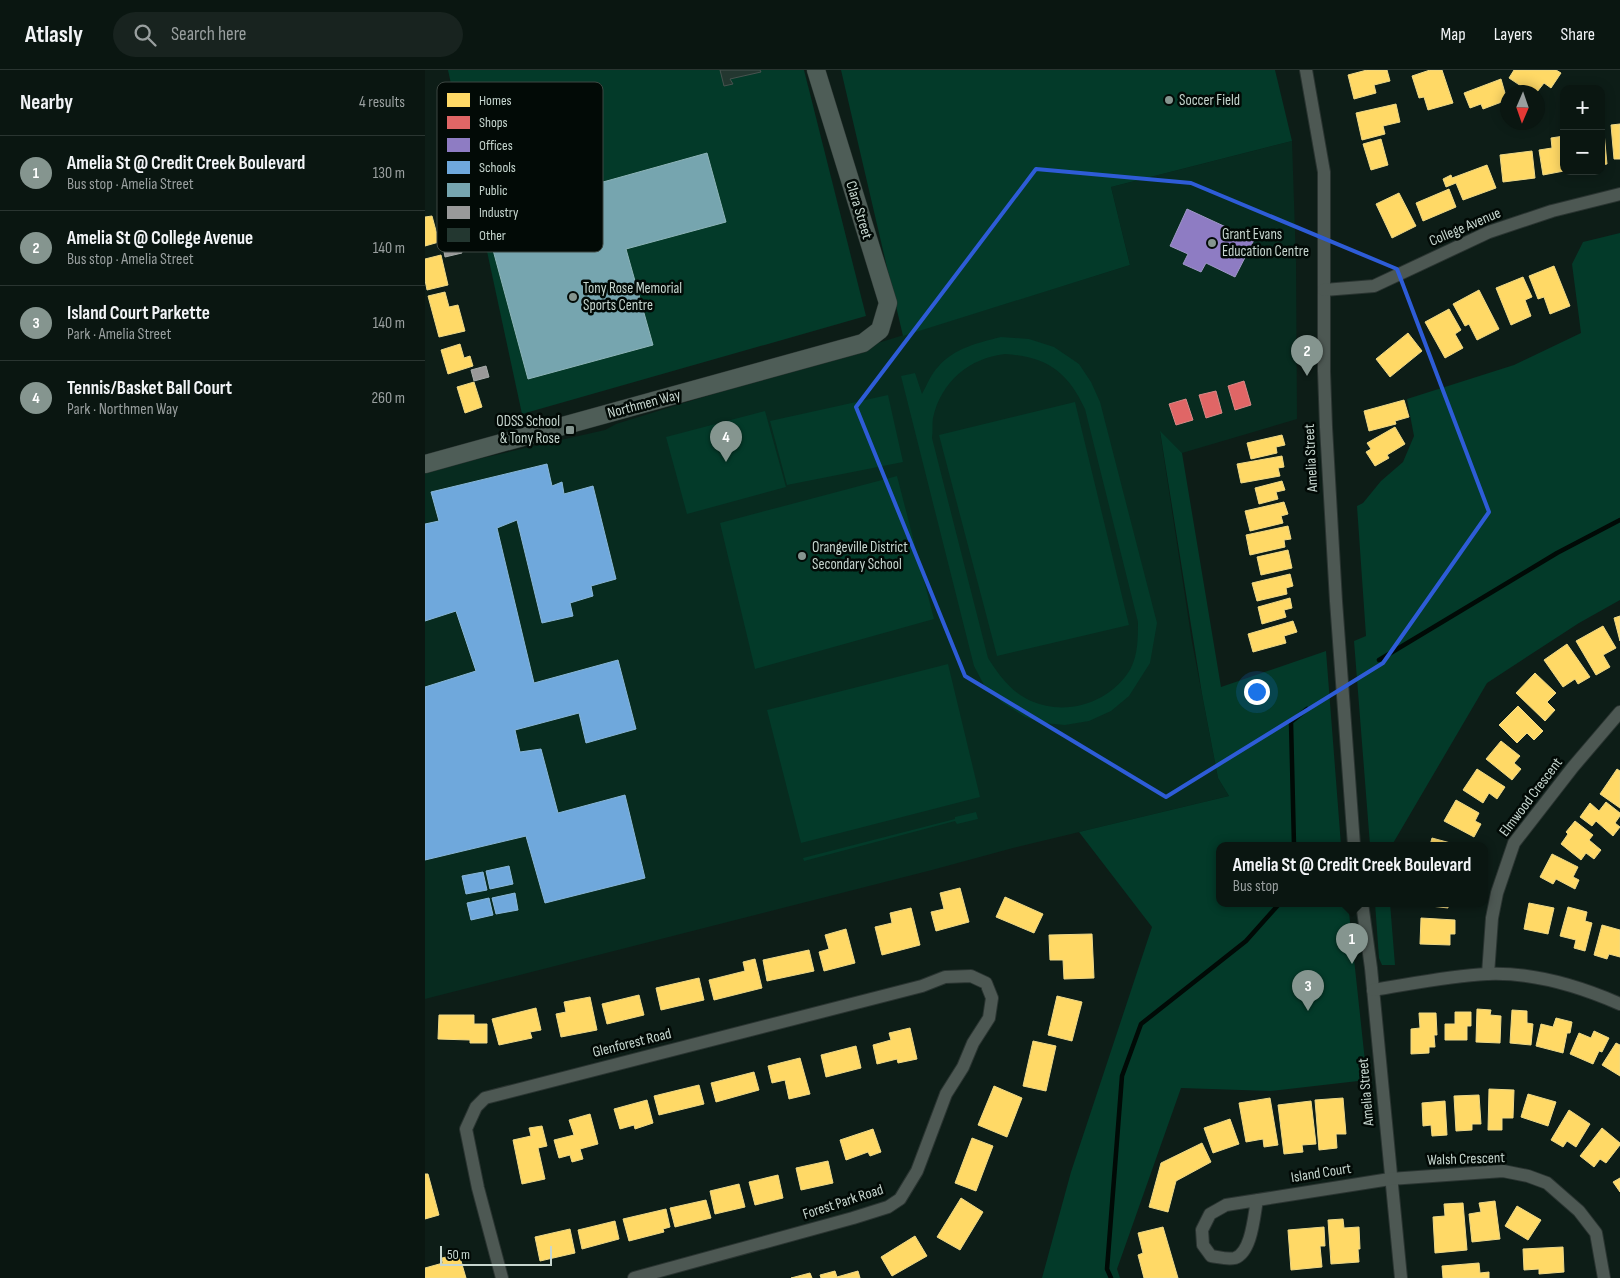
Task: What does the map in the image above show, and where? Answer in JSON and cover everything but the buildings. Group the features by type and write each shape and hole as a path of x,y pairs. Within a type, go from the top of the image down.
{"street":[{"name":"Clara Street","path":"816,70 888,303 880,330 863,344"},
{"name":"Amelia Street","path":"1306,70 1324,172 1324,371 1329,495 1354,842"},
{"name":"College Avenue","path":"1324,290 1374,286 1489,232 1552,211 1620,194"},
{"name":"Northmen Way","path":"425,464 863,344"},
{"name":"Elmwood Crescent","path":"1488,974 1491,918 1504,869 1515,843 1573,767 1620,712"},
{"name":"Amelia Street","path":"1363,907 1373,990 1401,1278"},
{"path":"1373,990 1450,977 1488,974 1536,978 1593,992 1620,1004"},
{"name":"Glenforest Road","path":"502,1278 478,1188 466,1129 476,1107 485,1098 903,990 945,977 971,976"},
{"name":"Forest Park Road","path":"634,1278 853,1218 889,1207 900,1199 917,1171 946,1094 963,1067 973,1043 989,1018 992,998 986,983 971,976"},
{"name":"Walsh Crescent","path":"1390,1179 1503,1171 1528,1176 1547,1183 1579,1211 1596,1233 1604,1278"},
{"name":"Island Court","path":"1257,1200 1250,1238 1243,1253 1236,1258 1227,1259 1211,1256 1203,1245 1202,1230 1211,1214 1226,1205 1257,1200 1390,1179"}],"highlighted area":[{"path":"1036,169 1191,183 1397,269 1489,512 1383,663 1166,797 965,676 856,407"}],"shaded area":[{"path":"448,70 804,70 866,316 522,414 487,252 603,252 603,82 451,82"},
{"path":"841,70 1275,70 1292,141 1111,187 1130,265 903,336"},
{"name":"Orangeville District Secondary School","path":"1292,141 1296,262 1297,419 1182,453 1160,432 1192,642 1218,778 1229,796 1013,848 425,999 425,471 605,430 616,424 1130,265 1111,187"},
{"path":"1620,233 1620,600 1579,623 1487,683 1394,842 1370,842 1354,641 1366,636 1357,506 1363,503 1381,481 1403,462 1414,436 1407,399 1514,365 1581,333 1572,264 1583,242"},
{"path":"1001,337 1029,339 1054,347 1079,364 1091,382 1100,402 1157,623 1150,663 1129,696 1111,711 1089,721 1065,725 1044,723 1025,717 1003,703 985,687 974,666 901,376 915,373 922,394 933,373 951,355 975,344","holes":["1005,354 1020,356 1054,368 1071,385 1085,409 1138,622 1135,657 1131,668 1123,680 1101,698 1073,707 1045,706 1024,698 1006,682 988,658 932,438 933,418 937,405 950,383 959,374 992,356"]},
{"path":"888,395 903,462 787,485 770,421"},
{"path":"1075,402 1129,625 997,656 939,435"},
{"path":"765,411 786,487 687,514 666,437"},
{"path":"1160,431 1182,453 1221,687 1326,651 1341,842 1216,842 1216,907 1348,907 1367,1080 1271,1091 1181,1088 1117,1269 1120,1278 1042,1278 1071,1172 1152,927 1079,832 1229,796 1218,778 1202,694"},
{"path":"897,476 934,619 755,669 720,523"},
{"path":"948,664 980,797 801,843 767,710"},
{"path":"976,812 978,819 957,824 955,821 804,861 803,858 955,819 955,817"},
{"path":"1375,907 1390,907 1395,965 1382,965 1379,958"}],"waterway":[{"path":"1379,660 1557,553 1620,520"},
{"path":"1294,842 1291,722 1307,709"},
{"path":"1111,1278 1107,1269 1122,1076 1141,1024 1246,941 1276,907"}],"place":[{"name":"Soccer Field","path":"1169,100"},
{"name":"Grant Evans Education Centre","path":"1212,243"},
{"name":"Tony Rose Memorial Sports Centre","path":"573,297"},
{"name":"Amelia St @ College Avenue","path":"1307,376"},
{"name":"ODSS School & Tony Rose","path":"570,430"},
{"name":"Tennis/Basket Ball Court","path":"726,462"},
{"name":"Orangeville District Secondary School","path":"802,556"},
{"name":"Amelia St @ Credit Creek Boulevard","path":"1352,964"},
{"name":"Island Court Parkette","path":"1308,1011"}]}
